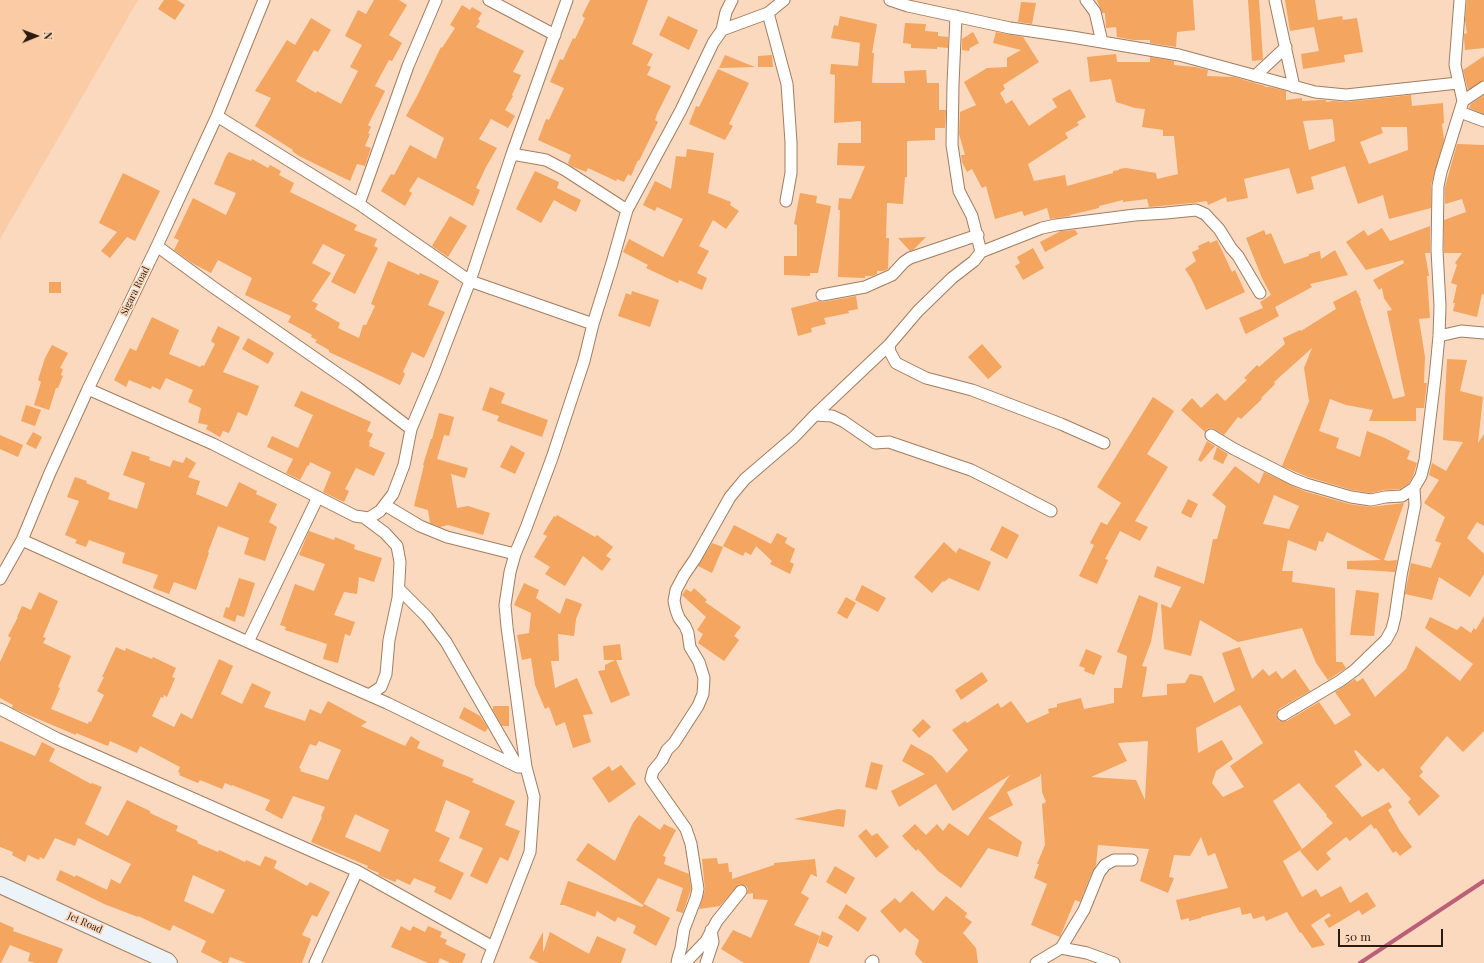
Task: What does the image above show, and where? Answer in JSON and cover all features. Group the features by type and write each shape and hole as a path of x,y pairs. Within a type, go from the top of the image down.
{"main road":[{"name":"Jet Road","path":"0,885 167,962"}],"street":[{"name":"Sigara Road","path":"0,579 22,540 49,475 88,389 157,246 217,116 264,0"},
{"path":"359,204 408,66 436,0"},
{"path":"489,0 555,35"},
{"path":"88,389 213,444 355,516 369,518 380,511 393,494 404,465 411,429 470,282 512,154 567,0"},
{"path":"522,767 506,620 506,598 510,572 515,554 552,458 584,361 593,324 627,210 681,110 713,43 722,30 726,12 732,0"},
{"path":"722,30 768,13 784,0"},
{"path":"890,0 908,6 1010,28 1179,55 1315,92 1346,95 1458,83"},
{"path":"1086,0 1095,12 1102,42"},
{"path":"1275,0 1294,86"},
{"path":"1211,435 1234,449 1306,484 1371,500 1402,496 1414,488 1421,476 1425,460 1439,336 1440,306 1437,250 1438,186 1462,107 1455,65 1460,0"},
{"path":"768,13 787,84 791,142 791,173 786,201"},
{"path":"956,16 952,145 959,191 972,216 978,235 981,252"},
{"path":"1255,76 1286,47"},
{"path":"1462,107 1484,88"},
{"path":"1462,107 1484,121"},
{"path":"217,116 359,204 470,282 593,324"},
{"path":"512,154 546,160 565,170 627,210"},
{"path":"677,963 684,929 696,898 697,883 691,844 686,829 651,779 653,771 662,760 667,750 674,743 698,706 703,694 704,678 699,662 690,647 688,633 679,618 674,601 676,590 684,574 695,559 730,497 745,480 794,437 889,345 918,311 952,278 974,261 981,252 1042,228 1135,215 1196,210 1205,214 1219,229 1238,256 1260,293"},
{"path":"822,295 865,287 892,275 904,262 910,258 978,235"},
{"path":"157,246 354,385 411,429"},
{"path":"1439,336 1461,332 1484,333"},
{"path":"889,345 890,352 896,363 926,378 972,390 1061,424 1104,443"},
{"path":"815,415 832,416 843,421 875,443 889,442 971,470 1051,511"},
{"path":"1283,715 1340,681 1355,670 1386,640 1392,628 1395,617 1401,576 1415,505 1414,488"},
{"path":"248,642 318,497"},
{"path":"385,505 420,526 447,537 515,554"},
{"path":"365,518 384,533 397,546 400,562 399,589 389,640 384,680 381,687 369,695"},
{"path":"22,540 369,695 522,767"},
{"path":"399,589 427,617 446,642 522,767 534,797 530,852 487,963"},
{"path":"0,709 56,738 357,870 493,947"},
{"path":"1036,963 1061,948 1084,910 1099,873 1105,865 1114,860 1132,860"},
{"path":"315,963 357,870"},
{"path":"685,963 706,942 711,930 741,890"},
{"path":"706,963 713,947 711,930"},
{"path":"1061,948 1087,953 1114,963"}],"shaded area":[{"path":"0,0 138,0 0,239"}],"building":[{"path":"164,0 177,0 185,5 175,20 158,9"},
{"path":"374,0 399,0 407,5 389,35 402,43 392,61 389,60 375,86 385,91 368,125 371,127 368,133 370,134 365,146 371,148 365,166 357,164 350,181 299,156 292,151 293,150 255,126 271,98 255,91 287,40 295,45 311,18 331,30 318,52 314,50 296,81 316,93 317,91 341,104 358,71 350,67 362,45 345,36 358,10 366,14"},
{"path":"590,0 648,0 632,44 653,54 647,65 651,67 647,75 671,86 657,114 655,120 658,122 639,161 638,160 631,176 628,174 624,182 617,179 616,181 588,168 586,172 571,166 568,163 571,155 538,140 546,119 549,120 564,88 550,82 560,59 563,60 573,38 575,39 585,18 582,16"},
{"path":"1097,0 1193,0 1195,30 1177,32 1176,47 1150,43 1150,40 1133,40 1117,37 1116,27 1106,28 1105,13 1102,13"},
{"path":"1248,0 1259,0 1262,60 1252,61"},
{"path":"1285,0 1315,0 1318,20 1342,16 1343,20 1357,18 1363,52 1344,55 1345,62 1303,69 1301,54 1319,51 1314,27 1290,31"},
{"path":"1467,0 1484,0 1484,48 1465,50 1464,34 1467,33 1465,20"},
{"path":"1021,2 1036,3 1032,24 1018,22"},
{"path":"462,5 470,10 472,7 482,13 478,19 480,21 476,27 524,51 513,72 521,75 512,95 513,96 505,110 515,116 508,128 491,119 479,139 497,148 476,188 480,190 473,206 418,177 409,191 412,193 405,206 381,191 391,174 394,175 410,145 436,159 444,138 406,116 441,47 442,48 455,28 450,25"},
{"path":"668,16 698,30 689,50 659,35"},
{"path":"840,16 877,24 872,53 874,53 872,83 905,83 904,71 926,70 927,83 939,83 939,110 946,110 945,128 935,128 935,140 907,142 907,177 905,177 903,204 887,203 886,238 889,238 888,269 877,271 877,274 865,276 865,278 838,277 839,198 851,199 865,166 837,165 838,143 861,143 861,121 834,123 835,75 830,74 831,64 858,66 860,43 831,38 834,25 838,26"},
{"path":"905,23 926,24 925,31 938,32 938,36 948,37 948,48 911,48 911,44 903,43"},
{"path":"973,32 979,43 970,48 969,51 962,50 962,39"},
{"path":"996,32 1023,37 1039,62 1003,85 1005,89 1000,93 1006,104 1012,100 1029,126 1057,107 1052,99 1070,89 1086,117 1077,122 1079,125 1065,133 1068,138 1028,164 1034,181 1065,175 1067,186 1126,168 1156,173 1157,179 1178,174 1174,136 1163,136 1163,130 1142,127 1145,109 1135,108 1116,102 1111,79 1090,82 1087,57 1116,54 1117,62 1150,62 1150,57 1174,61 1174,65 1208,70 1207,76 1234,77 1265,87 1286,91 1286,100 1302,98 1302,101 1326,100 1326,102 1347,102 1411,95 1412,106 1443,103 1444,123 1442,124 1444,140 1431,185 1431,208 1389,219 1383,195 1358,204 1345,166 1311,177 1314,189 1297,194 1289,168 1244,179 1248,198 1227,202 1226,197 1208,205 1207,201 1149,207 1147,199 1123,202 1123,200 1070,216 1050,219 1047,208 1024,216 1022,211 995,219 986,186 982,188 972,169 967,172 962,162 961,155 965,155 959,134 960,112 976,105 964,82 987,68 1007,67 1007,58 1021,50 993,43","holes":["1332,119 1335,141 1309,150 1303,121","1381,127 1407,127 1408,150 1369,164 1360,142 1383,133"]},
{"path":"725,55 755,67 719,68"},
{"path":"772,55 773,67 758,67 758,56"},
{"path":"1484,56 1484,80 1468,90 1463,70"},
{"path":"718,69 749,83 729,124 733,126 725,140 689,124 696,106 699,107"},
{"path":"1484,95 1484,114 1469,108 1471,104"},
{"path":"1457,144 1484,145 1484,295 1482,294 1477,317 1453,311 1455,303 1453,303 1457,285 1451,283 1457,265 1455,263 1462,253 1444,253 1444,220 1466,212 1462,199 1445,204 1445,187"},
{"path":"687,149 714,153 708,193 731,202 730,205 739,211 726,229 713,220 699,246 709,251 697,273 707,278 702,290 679,280 678,283 646,268 648,265 623,252 629,239 663,257 683,219 657,207 655,211 643,205 655,181 671,189 676,156 686,157"},
{"path":"229,152 251,161 252,159 268,168 270,165 281,171 279,175 294,183 290,192 357,225 354,230 377,239 374,246 378,248 355,294 331,282 345,255 323,244 312,263 331,273 312,301 318,304 315,309 340,323 338,328 359,338 363,325 366,325 375,306 371,304 388,261 419,275 420,273 439,281 428,305 445,312 424,358 412,352 403,372 405,374 400,385 329,352 329,350 315,342 317,340 311,337 312,335 288,322 291,316 245,295 252,278 218,260 211,273 192,263 174,250 179,240 174,238 193,198 226,215 236,193 214,184"},
{"path":"535,171 559,182 557,188 581,200 576,212 554,200 541,223 516,209"},
{"path":"123,173 160,191 135,241 127,237 110,258 101,251 117,232 99,223"},
{"path":"800,193 817,196 816,203 831,206 818,273 810,273 810,276 784,275 784,256 797,256 797,225 794,224"},
{"path":"450,216 467,226 448,257 432,246"},
{"path":"1430,226 1430,253 1425,253 1429,276 1427,276 1430,318 1419,319 1425,357 1424,383 1427,383 1424,408 1416,408 1416,421 1369,421 1373,410 1346,405 1330,399 1319,431 1339,438 1336,448 1360,457 1367,431 1385,438 1410,451 1407,459 1417,463 1409,483 1400,489 1371,493 1352,490 1308,477 1282,466 1310,399 1309,401 1304,368 1312,348 1274,382 1275,384 1261,398 1262,399 1241,419 1238,417 1224,435 1212,428 1207,429 1205,432 1181,410 1192,398 1201,408 1217,393 1225,401 1247,380 1244,378 1257,365 1259,367 1285,344 1283,338 1300,330 1301,331 1336,309 1333,302 1356,290 1361,300 1360,301 1393,399 1405,396 1387,311 1392,310 1384,298 1382,288 1379,290 1373,280 1404,263 1403,260 1366,270 1346,242 1364,230 1368,236 1382,228 1390,241"},
{"path":"1075,230 1078,234 1045,252 1040,242 1061,231"},
{"path":"1264,230 1266,235 1271,233 1284,264 1320,251 1321,259 1335,250 1348,275 1310,284 1312,287 1275,307 1279,316 1246,334 1239,318 1263,308 1260,302 1271,295 1262,278 1246,238"},
{"path":"926,237 913,250 910,251 898,238"},
{"path":"1217,240 1232,272 1235,270 1245,292 1206,310 1192,280 1185,269 1196,261 1192,252 1199,249 1198,246 1209,241 1210,243"},
{"path":"1033,248 1044,268 1023,280 1015,266 1020,263 1017,257"},
{"path":"49,282 61,282 61,293 49,293"},
{"path":"632,291 659,300 650,327 618,316 626,293 631,295"},
{"path":"856,296 858,309 848,311 849,313 824,318 826,324 811,328 812,332 798,336 791,308 819,301 823,302"},
{"path":"152,317 179,330 169,354 200,367 202,365 204,366 215,344 211,341 218,326 240,337 223,372 259,386 247,416 238,412 229,433 223,431 220,437 206,429 208,425 198,423 201,408 188,402 193,390 166,378 160,390 152,386 151,389 129,380 126,387 114,380 130,348 136,351"},
{"path":"248,338 274,353 268,364 242,349"},
{"path":"982,344 1002,367 988,379 968,357"},
{"path":"52,345 68,353 60,368 63,369 61,375 63,376 58,388 56,388 49,410 34,405 41,382 38,380 45,358"},
{"path":"1447,359 1467,360 1460,391 1483,397 1478,443 1484,434 1484,526 1477,522 1467,538 1484,554 1484,574 1470,597 1439,577 1432,600 1405,594 1411,563 1431,568 1441,543 1435,541 1445,517 1424,503 1439,480 1429,475 1432,463 1446,471 1463,442 1443,440"},
{"path":"490,387 505,393 501,403 548,420 542,437 497,421 499,416 482,410"},
{"path":"301,391 371,422 367,431 373,434 369,442 369,446 385,453 374,476 356,468 345,489 349,491 344,502 323,492 331,472 310,462 300,480 286,473 293,459 267,447 272,436 298,448 313,415 294,406"},
{"path":"1153,397 1174,411 1147,454 1168,467 1135,521 1148,527 1140,541 1120,531 1105,559 1108,560 1097,584 1079,576 1094,545 1090,543 1101,522 1107,525 1121,503 1097,487"},
{"path":"26,405 41,410 35,426 21,421"},
{"path":"439,413 454,417 449,436 444,435 437,459 468,468 465,478 451,474 457,508 468,506 490,513 483,535 448,525 440,527 430,523 428,510 414,506 423,465"},
{"path":"33,432 42,437 36,449 26,444"},
{"path":"0,435 23,445 18,457 0,449"},
{"path":"1207,441 1215,446 1201,462 1198,460"},
{"path":"511,445 525,453 515,474 500,467"},
{"path":"1217,447 1228,454 1223,464 1213,459"},
{"path":"132,451 150,457 149,460 170,467 173,460 183,463 186,457 196,463 188,477 200,481 196,494 227,507 239,482 257,491 256,494 277,504 269,522 277,527 265,561 244,554 249,538 218,526 196,590 174,582 169,594 153,588 158,575 122,563 125,553 89,540 86,547 75,543 77,540 65,535 79,501 67,497 75,477 87,481 86,483 110,493 108,499 137,509 145,483 123,475"},
{"path":"1235,466 1259,484 1264,472 1304,491 1349,504 1370,507 1404,503 1384,560 1397,560 1395,572 1347,569 1347,561 1381,560 1327,532 1323,542 1319,541 1316,551 1288,540 1282,571 1293,571 1292,582 1335,588 1336,662 1342,662 1346,668 1328,680 1316,663 1302,628 1238,642 1200,620 1191,656 1164,649 1161,604 1171,608 1181,587 1154,577 1157,566 1204,584 1213,539 1217,539 1226,506 1212,495","holes":["1274,495 1299,506 1289,529 1263,524"]},
{"path":"1188,499 1198,504 1191,518 1181,513"},
{"path":"557,515 595,537 597,535 613,547 606,556 611,559 602,571 583,556 565,586 545,574 550,567 534,557 547,536 543,534 554,516 556,517"},
{"path":"734,525 771,544 777,533 787,538 785,543 795,549 790,562 794,564 790,574 770,564 772,561 756,546 751,555 745,552 743,556 723,546"},
{"path":"1002,526 1019,535 1007,559 990,550"},
{"path":"309,531 334,540 335,537 355,545 354,549 382,558 374,582 359,577 357,594 344,592 334,615 355,622 350,636 345,634 338,663 323,659 327,644 285,630 286,627 280,625 295,584 314,591 325,564 299,555"},
{"path":"944,542 956,553 959,548 991,562 979,591 949,578 944,582 943,581 932,593 914,577"},
{"path":"712,543 723,547 712,573 698,566"},
{"path":"239,578 255,583 244,617 237,615 235,622 223,617 226,607 229,608"},
{"path":"524,583 539,590 536,598 560,614 566,598 582,604 576,619 574,636 558,634 559,661 551,661 555,688 577,678 593,714 583,715 591,742 573,748 565,722 556,726 549,707 545,709 535,685 531,658 522,660 517,635 529,633 531,613 514,605"},
{"path":"862,585 886,598 878,612 855,600"},
{"path":"694,588 707,600 705,602 741,627 734,636 739,640 724,661 698,643 703,634 697,630 706,617 682,595 686,589 691,592"},
{"path":"1356,590 1379,593 1374,636 1350,635"},
{"path":"39,592 58,601 43,637 46,638 43,643 71,656 58,687 60,688 51,709 88,724 89,721 91,722 104,695 97,691 116,647 125,651 126,648 152,659 153,657 176,668 172,677 175,678 167,697 164,695 163,698 161,697 152,716 174,727 181,713 192,719 219,659 233,666 221,694 242,704 252,683 271,692 264,707 305,721 310,709 321,714 328,701 367,722 361,726 405,746 411,736 420,742 417,748 444,760 442,766 474,779 472,782 515,801 505,825 520,831 508,861 500,857 487,884 470,876 483,848 459,838 470,811 446,800 435,831 450,838 439,861 464,873 451,900 434,892 436,887 414,878 410,885 397,879 395,882 378,875 379,873 367,868 368,866 311,842 325,807 293,796 282,819 265,810 270,800 225,783 222,789 200,780 198,783 179,775 180,773 178,772 180,767 140,746 137,753 110,741 108,746 76,733 76,735 12,708 13,705 0,698 0,662 11,638 8,636 22,606 31,610","holes":["319,741 341,750 328,780 300,771 301,769 299,768 310,744 316,746","355,814 389,830 380,852 345,837"]},
{"path":"1139,595 1158,603 1151,642 1142,666 1147,667 1142,697 1167,695 1167,684 1185,683 1190,674 1202,676 1214,703 1235,690 1222,653 1240,647 1252,679 1263,669 1269,676 1276,671 1282,679 1295,669 1310,691 1279,709 1276,715 1279,721 1287,721 1319,702 1335,725 1351,715 1335,692 1355,679 1357,682 1363,678 1375,697 1406,669 1416,646 1460,681 1473,664 1425,628 1430,617 1457,630 1461,626 1471,633 1474,628 1476,630 1484,616 1484,731 1463,752 1447,736 1420,768 1423,772 1419,776 1440,796 1419,816 1408,802 1411,799 1383,768 1378,772 1356,750 1354,751 1362,765 1335,786 1362,817 1389,802 1392,807 1388,810 1400,831 1412,847 1400,856 1396,851 1393,853 1376,828 1374,829 1371,824 1350,841 1346,837 1326,853 1331,859 1317,871 1300,851 1333,823 1299,783 1273,801 1302,849 1283,861 1302,897 1316,889 1321,897 1341,886 1350,903 1367,892 1376,906 1362,915 1359,910 1329,928 1324,920 1331,916 1329,913 1311,925 1325,945 1312,948 1301,932 1300,933 1287,912 1266,921 1264,916 1253,919 1251,913 1242,915 1240,907 1189,921 1189,918 1181,920 1176,900 1228,888 1215,853 1208,856 1201,837 1190,856 1174,855 1169,877 1174,878 1168,893 1140,881 1149,849 1098,845 1096,865 1080,902 1075,900 1060,937 1031,925 1047,884 1034,878 1039,864 1037,864 1045,845 1042,804 1046,802 1042,792 1041,773 1040,776 1007,792 1013,805 988,818 1022,842 1018,857 988,848 961,888 938,871 918,849 916,851 902,836 915,824 926,835 937,824 943,831 949,823 968,836 1010,775 953,811 936,784 899,807 891,791 925,774 902,761 911,744 932,756 947,773 968,750 952,730 965,721 967,723 998,703 1001,708 1011,701 1027,723 1049,713 1048,709 1057,707 1057,704 1081,698 1084,709 1114,703 1114,688 1122,688 1127,656 1117,652","holes":["1240,705 1263,743 1230,766 1244,787 1223,797 1212,783 1216,771 1233,759 1222,740 1198,753 1196,728","1148,741 1145,800 1136,780 1091,777 1127,761 1118,743"]},
{"path":"846,597 856,603 847,619 837,613"},
{"path":"620,644 622,660 616,660 630,695 611,703 598,671 605,670 605,665 615,660 604,660 603,646"},
{"path":"1086,649 1102,656 1094,675 1084,671 1085,668 1079,666"},
{"path":"982,672 988,681 961,700 955,690"},
{"path":"493,706 509,706 509,726 502,726 493,710"},
{"path":"464,707 480,716 488,728 485,732 459,718"},
{"path":"923,719 931,727 919,738 912,730"},
{"path":"0,741 35,756 42,742 55,749 49,761 91,784 92,783 102,787 85,824 108,836 127,800 178,826 176,831 198,841 197,843 218,852 219,850 245,862 246,860 260,866 265,856 277,861 274,868 307,886 310,882 330,892 317,917 312,915 302,935 311,939 302,963 246,963 230,957 228,963 223,963 201,952 206,941 204,940 173,925 170,931 138,916 104,904 56,880 60,870 75,877 76,875 107,890 111,879 120,884 131,864 78,838 75,846 55,838 44,859 40,857 39,860 28,855 25,862 12,855 13,852 0,847","holes":["193,875 225,890 213,914 184,901"]},
{"path":"871,762 883,765 877,790 865,787"},
{"path":"621,765 636,784 609,803 592,778 609,766 612,771"},
{"path":"838,809 846,810 844,827 794,819"},
{"path":"639,815 660,830 664,824 676,830 663,856 666,857 664,864 689,874 691,889 683,913 676,911 683,888 658,878 643,905 576,860 588,843 615,861 633,823"},
{"path":"866,829 872,836 877,833 889,847 876,858 858,836"},
{"path":"717,858 718,864 728,863 729,872 732,872 732,879 774,865 774,863 815,859 817,877 811,874 801,893 809,898 794,925 820,936 809,963 744,963 721,949 733,930 751,938 768,900 753,899 753,893 747,894 748,889 746,886 739,884 720,906 699,909 705,890 702,859"},
{"path":"835,866 855,878 846,894 826,882"},
{"path":"568,881 642,907 644,904 670,918 656,946 633,933 636,926 618,917 615,922 597,911 595,917 564,905 560,905"},
{"path":"912,891 933,911 946,896 967,913 965,917 972,922 963,933 976,948 978,963 923,963 915,954 919,940 905,928 900,933 880,911 895,898 900,903"},
{"path":"846,904 867,918 858,932 838,918"},
{"path":"0,922 14,928 13,931 63,949 57,963 35,963 28,961 30,953 10,945 0,963"},
{"path":"401,926 410,931 413,926 425,932 428,926 442,932 440,937 447,940 445,944 466,954 462,963 450,963 440,958 438,963 428,963 391,947"},
{"path":"822,931 833,936 828,947 818,943"},
{"path":"543,932 543,953 550,932 589,954 597,936 626,949 621,963 539,963 529,958"}],"waterway":[{"path":"1360,963 1484,881"}]}
